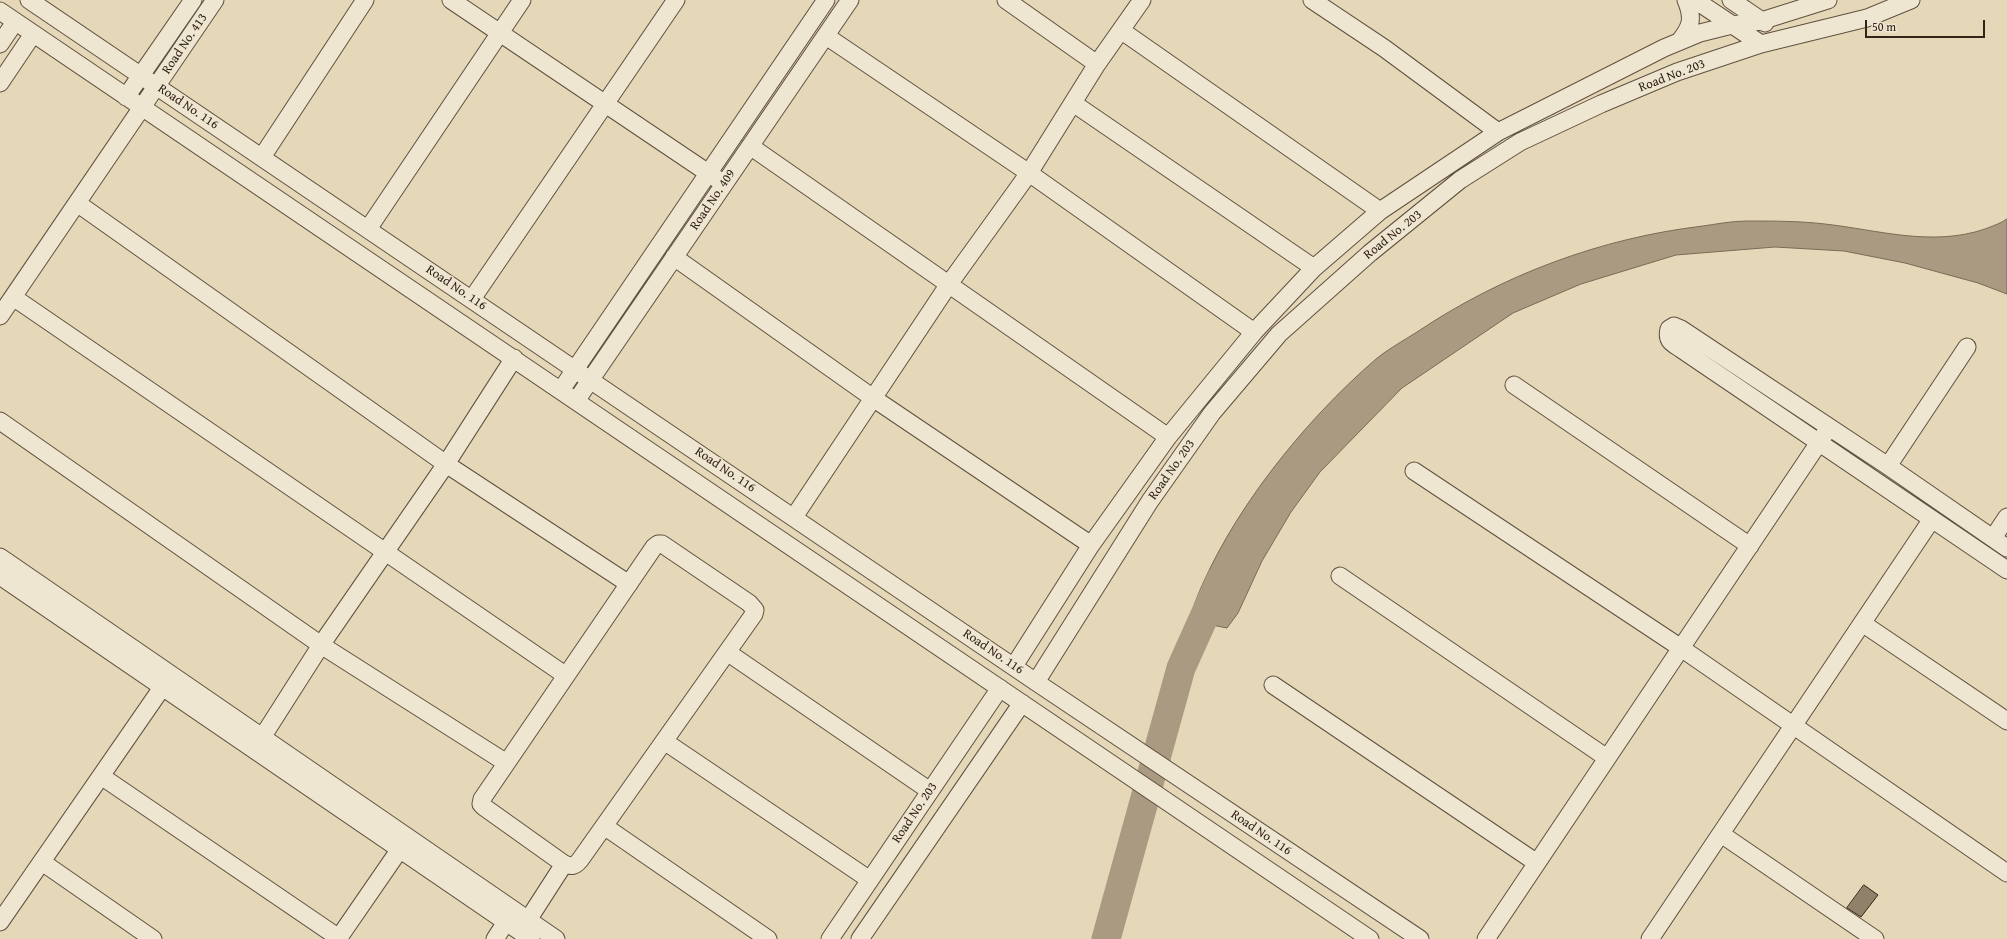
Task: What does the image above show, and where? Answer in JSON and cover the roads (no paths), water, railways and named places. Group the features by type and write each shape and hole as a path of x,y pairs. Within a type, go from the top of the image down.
{"street":[{"name":"Road No. 116","path":"29,0 591,379 1036,682 1104,726 1420,939"},
{"name":"Road No. 413","path":"126,97 193,0"},
{"name":"Road No. 413","path":"0,316 215,0"},
{"path":"262,157 365,0"},
{"path":"450,0 724,184"},
{"path":"368,229 522,0"},
{"path":"472,299 676,0"},
{"name":"Road No. 409","path":"561,390 826,0"},
{"name":"Road No. 409","path":"576,401 850,0"},
{"path":"1006,0 1097,64"},
{"path":"794,517 949,284 1028,173 1097,64 1122,31 1142,0"},
{"path":"1312,0 1384,48 1498,132"},
{"path":"1679,42 1688,29 1691,17 1686,0"},
{"path":"1695,0 1761,44"},
{"path":"1730,0 1786,37"},
{"path":"1014,666 1091,545 1168,437 1254,332 1314,268 1380,211 1498,132 1700,32 1761,20 1828,0"},
{"name":"Road No. 203","path":"1036,682 1150,500 1212,413 1279,334 1370,253 1460,180 1520,142 1601,104 1676,72 1761,44 1867,18 1911,0"},
{"name":"Road No. 116","path":"0,11 1370,939"},
{"path":"0,44 15,22"},
{"path":"1122,31 1380,211"},
{"path":"0,83 34,34"},
{"path":"826,36 1028,173 1254,332"},
{"path":"1072,103 1314,268"},
{"path":"750,146 1168,437"},
{"path":"77,203 446,464 629,584"},
{"path":"674,257 873,398 1091,545"},
{"path":"13,297 565,675"},
{"path":"2007,548 1888,466 1681,329 1674,326 1668,329 1668,341 1820,442 2007,570"},
{"path":"1888,466 1967,347"},
{"path":"258,744 322,645 446,464 514,358"},
{"path":"1514,385 1750,546"},
{"path":"0,421 322,645 505,762"},
{"path":"1486,939 1829,427"},
{"path":"1414,471 1681,648 2007,873"},
{"path":"1993,538 2007,517"},
{"path":"1650,939 1932,519"},
{"path":"662,544 749,603 755,610 754,614 727,652 575,866 564,864 481,804 482,799 505,762 654,547 662,544"},
{"path":"0,557 167,681 258,744 556,939"},
{"path":"0,576 167,681"},
{"path":"1340,576 1607,758"},
{"path":"1862,623 2007,721"},
{"path":"727,652 930,791"},
{"path":"0,922 167,681"},
{"path":"1273,685 1537,863"},
{"name":"Road No. 203","path":"830,939 1000,688"},
{"name":"Road No. 203","path":"860,939 1022,703"},
{"path":"664,741 870,880"},
{"path":"258,744 400,849 531,939"},
{"path":"101,776 338,938 400,849"},
{"path":"604,826 768,939"},
{"path":"1721,834 1875,939"},
{"path":"42,862 153,939"},
{"path":"528,920 564,864"},
{"path":"495,939 506,922"}],"waterway":[{"path":"1106,939 1181,668 1221,579"}]}
